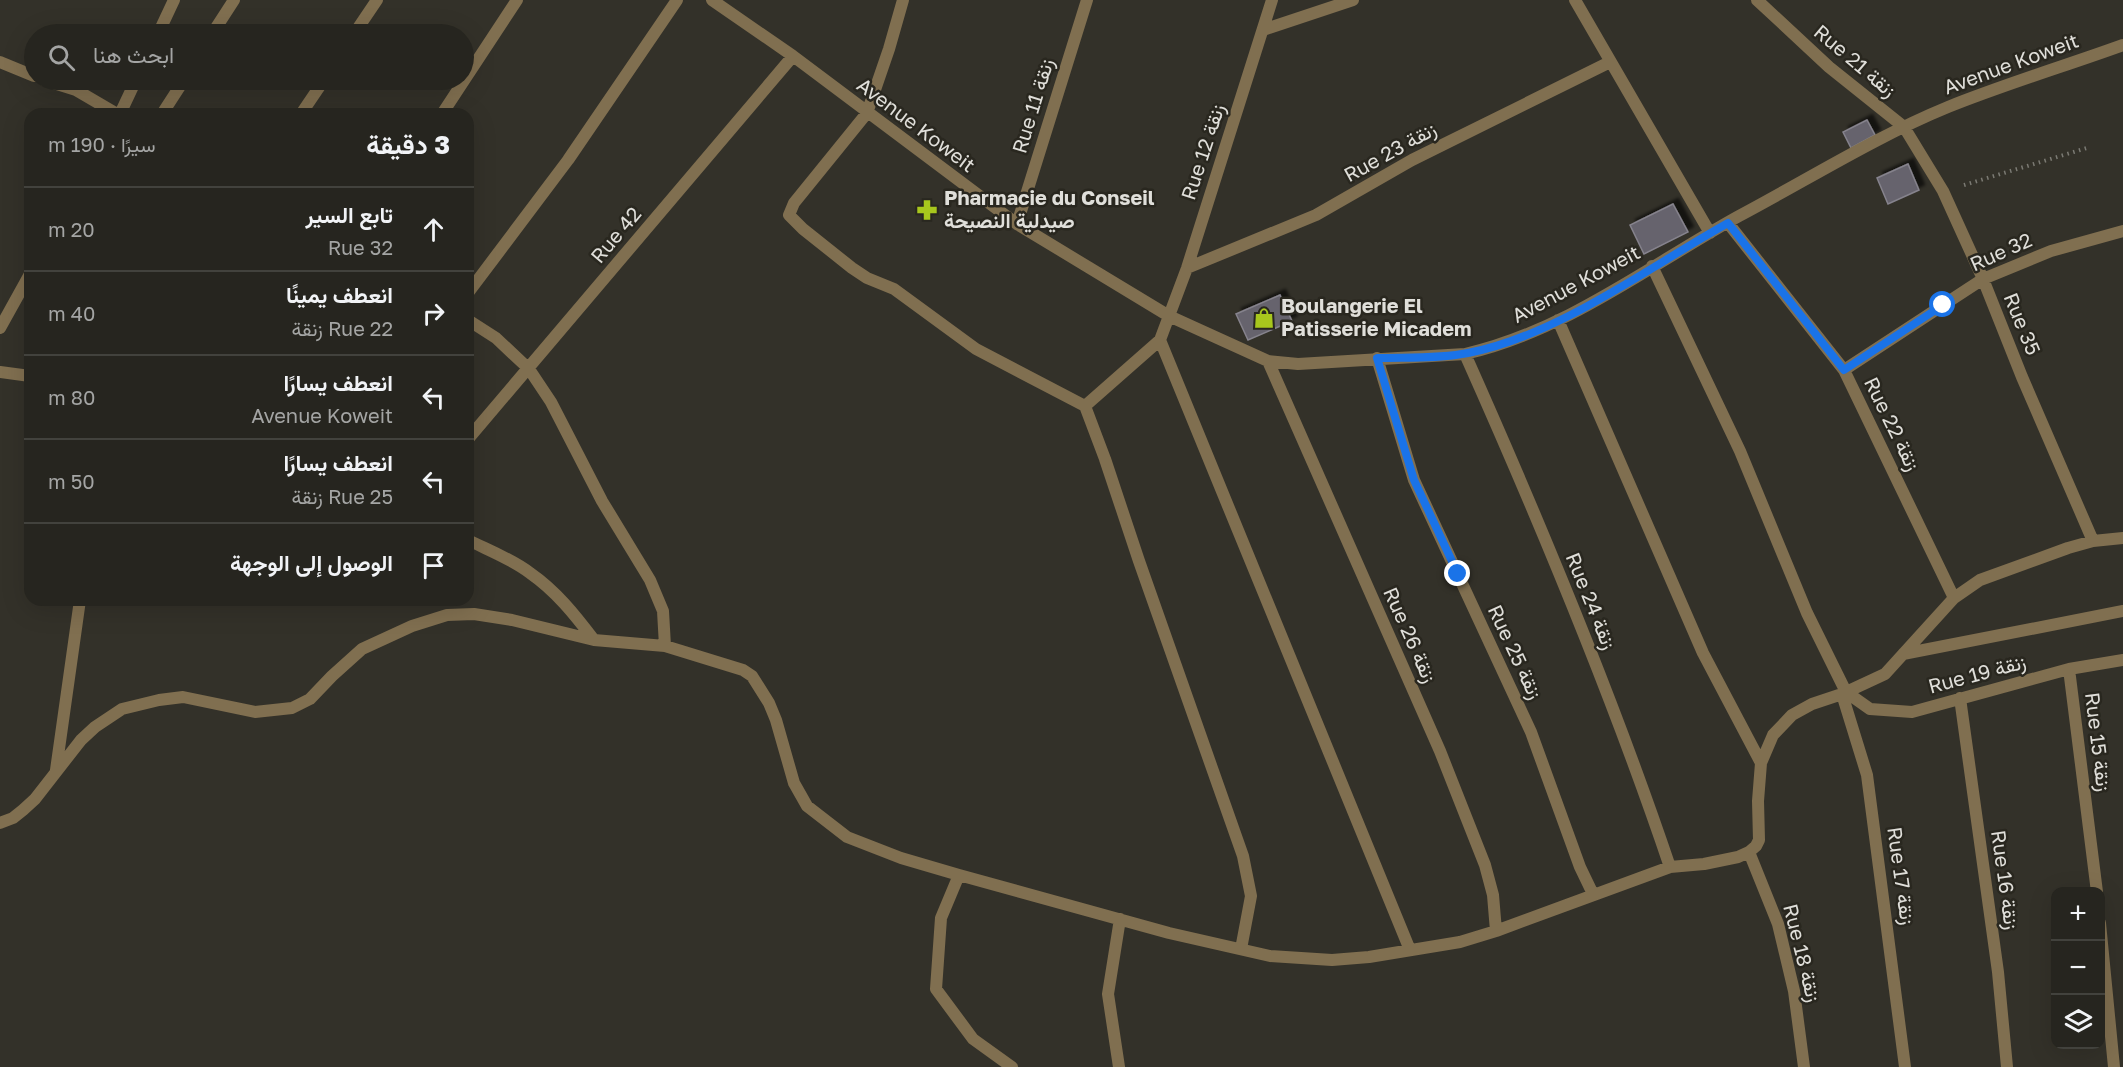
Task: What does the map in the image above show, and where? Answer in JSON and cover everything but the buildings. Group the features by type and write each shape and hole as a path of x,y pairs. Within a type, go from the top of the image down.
{"street":[{"path":"163,24 174,0"},
{"path":"218,24 234,0"},
{"path":"361,24 377,0"},
{"path":"474,65 517,0"},
{"path":"474,285 568,160 677,0"},
{"name":"Avenue Koweit","path":"712,0 729,4 867,113 1017,225 1169,316 1268,361 1298,364 1465,354 1496,345 1558,320 1620,287 1710,233 1904,127 1948,107 2123,45"},
{"path":"903,0 867,113 794,203 789,212 790,217 852,268 867,278 894,289 976,349 1085,406 1231,815 1243,856 1251,896 1241,949"},
{"name":"Rue 11 زنقة","path":"1017,225 1087,0"},
{"name":"Rue 12 زنقة","path":"1160,340 1187,268 1272,0"},
{"path":"1263,30 1353,0"},
{"path":"1575,0 1710,233"},
{"path":"1758,2 1773,0"},
{"name":"Rue 21 زنقة","path":"1758,2 1829,67 1904,127"},
{"name":"Rue 42","path":"474,432 793,56"},
{"path":"0,62 24,72"},
{"name":"Rue 23 زنقة","path":"1187,268 1316,215 1412,160 1610,62"},
{"path":"76,90 108,108"},
{"path":"121,108 131,90"},
{"path":"166,108 178,90"},
{"path":"305,108 317,90"},
{"path":"446,108 458,90"},
{"name":"Rue 35","path":"1904,127 1943,191 1983,279 2022,377 2093,542"},
{"name":"Rue 22 زنقة","path":"1728,223 1844,370 1954,598"},
{"name":"Rue 32","path":"1844,370 1983,279 2051,251 2123,231"},
{"name":"Rue 17 زنقة","path":"1652,266 1740,451 1807,613 1844,693 1867,775 1905,1067"},
{"path":"0,327 24,285"},
{"path":"1558,320 1703,653 1761,763"},
{"path":"474,324 496,338 529,369 562,422 602,501 650,580 663,611 665,646"},
{"path":"1085,406 1160,340 1410,950"},
{"name":"Rue 24 زنقة","path":"1465,354 1548,545 1608,693 1670,867"},
{"name":"Rue 25 زنقة","path":"1377,358 1414,480 1531,732 1580,867 1593,894"},
{"name":"Rue 26 زنقة","path":"1268,361 1440,751 1485,865 1492,895 1496,931"},
{"path":"0,372 24,372"},
{"path":"0,823 13,818 35,799 69,753 95,727 122,709 183,697 255,712 292,708 310,699 363,649 412,626 447,615 474,614 512,620 594,640 665,646 743,670 752,676 762,689 776,720 794,783 807,806 847,837 901,858 1119,919 1270,956 1332,960 1369,957 1460,942 1670,867 1704,864 1738,857 1749,852 1759,840 1758,801 1761,763 1773,735 1792,715 1812,704 1844,693 1886,674 1954,598 1980,580 2068,548 2123,538"},
{"path":"474,543 528,571 550,589 573,613 594,640"},
{"path":"56,771 79,606"},
{"path":"1903,654 2123,611"},
{"name":"Rue 19 زنقة","path":"1844,693 1870,709 1912,712 2069,669 2123,660"},
{"name":"Rue 15 زنقة","path":"2069,669 2096,887"},
{"name":"Rue 16 زنقة","path":"1960,698 1998,972 2007,1067"},
{"name":"Rue 18 زنقة","path":"1749,852 1778,924 1794,991 1804,1067"},
{"path":"959,875 942,918 936,989 973,1039 1012,1067"},
{"path":"1119,919 1108,994 1119,1067"},
{"path":"2102,941 2114,1067"}],"path":[{"path":"1943,191 2087,148"}],"place":[{"name":"Pharmacie du Conseil صيدلية النصيحة","path":"927,210"},
{"name":"Boulangerie El Patisserie Micadem","path":"1264,318"}],"route":[{"path":"1458,574 1414,480 1377,358 1465,354 1487,349 1543,328 1620,287 1728,223 1844,370 1943,305"}]}
